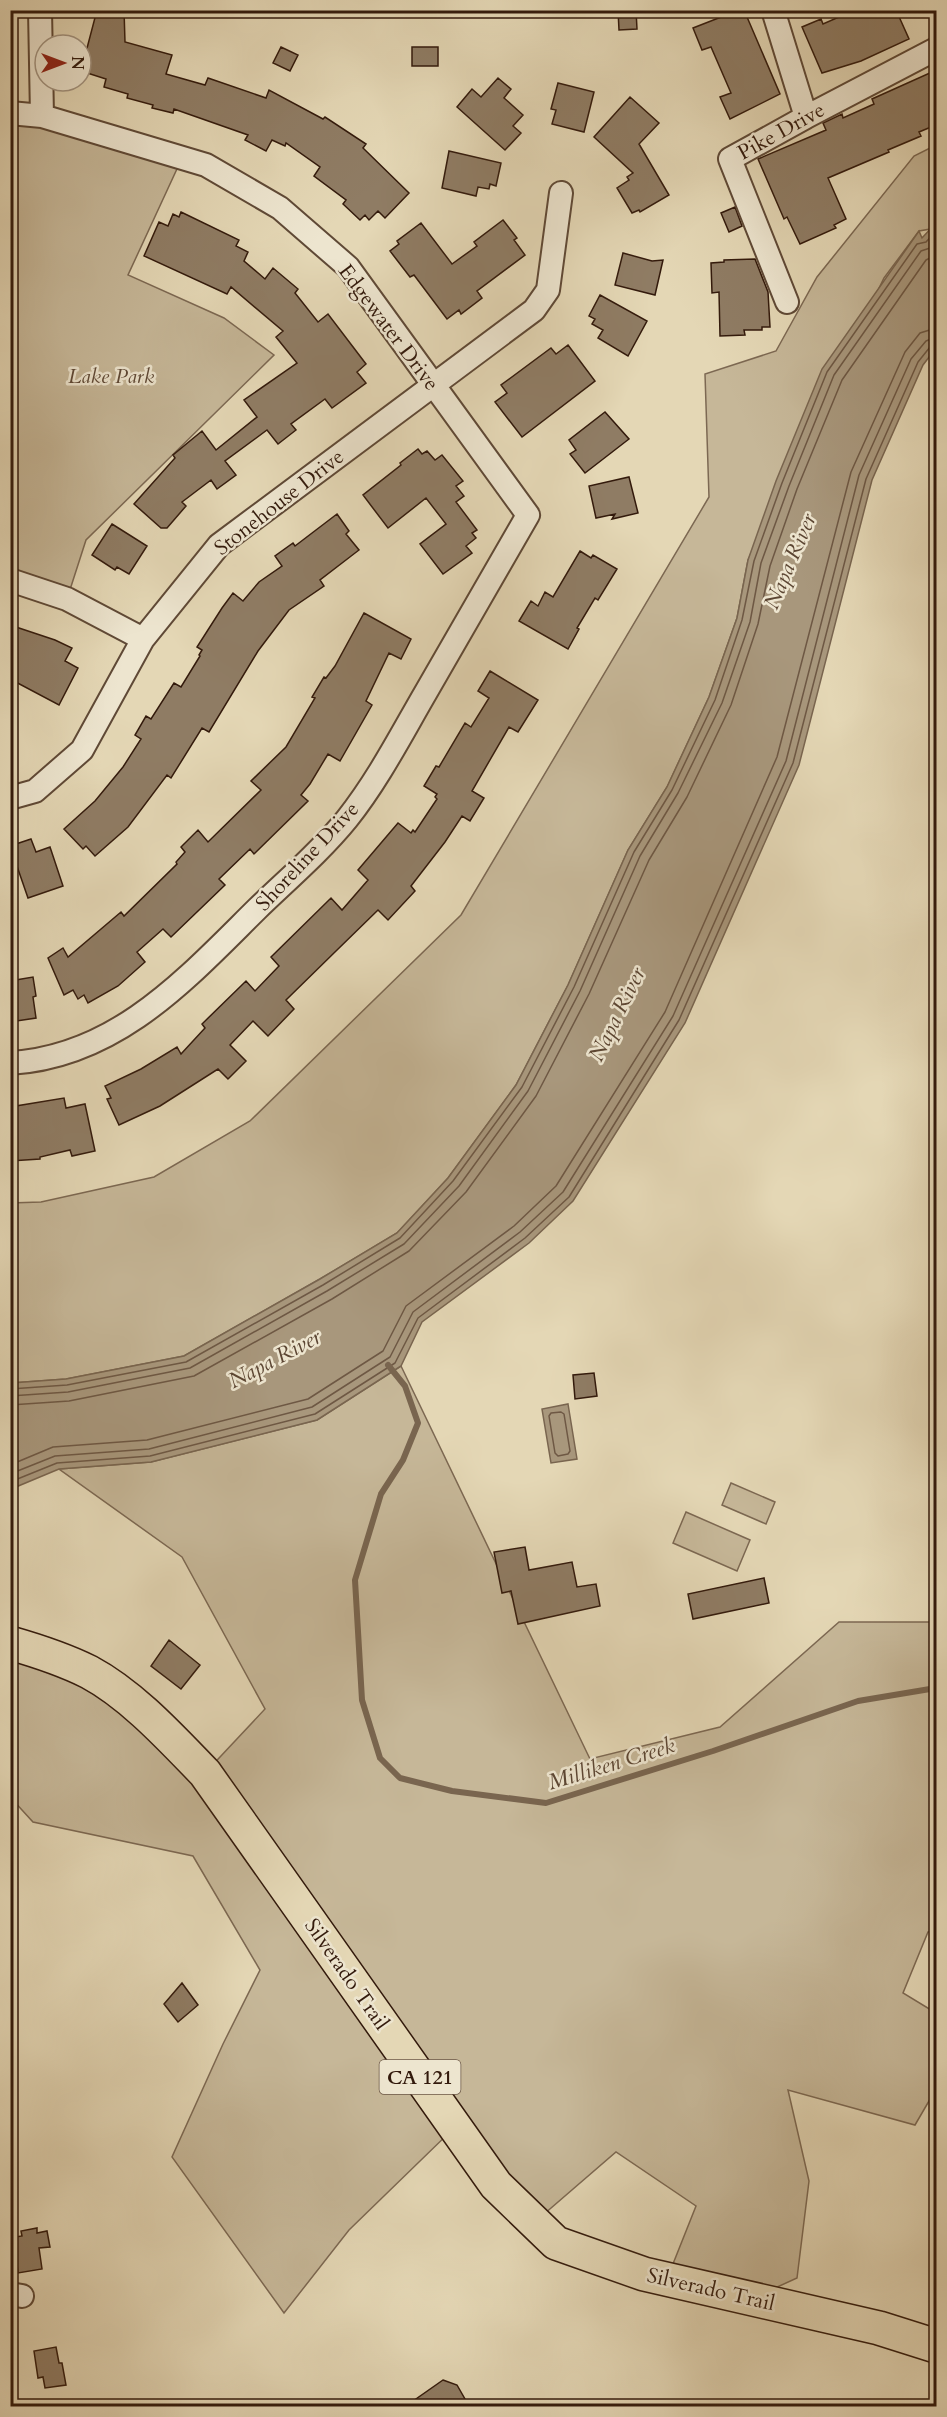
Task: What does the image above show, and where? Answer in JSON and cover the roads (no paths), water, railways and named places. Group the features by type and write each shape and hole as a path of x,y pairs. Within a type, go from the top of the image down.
{"main road":[{"name":"Silverado Trail","path":"10,1643 52,1655 91,1674 129,1701 167,1733 205,1773 496,2185 556,2243 644,2274 879,2328 936,2346"}],"street":[{"path":"40,10 42,116"},
{"path":"772,10 806,117"},
{"name":"Pike Drive","path":"787,302 730,159 936,49"},
{"name":"Edgewater Drive","path":"10,113 42,116 206,165 280,208 348,267 528,515"},
{"name":"Stonehouse Drive","path":"10,798 35,791 81,750 144,639 219,545 534,309 548,290 561,193"},
{"name":"Shoreline Drive","path":"10,1063 30,1062 69,1053 105,1038 139,1017 175,990 346,819 385,764 528,515"},
{"path":"10,580 67,599 144,639"}],"water":[{"name":"Napa River","path":"936,223 936,348 923,365 872,480 799,765 685,1023 573,1201 529,1243 422,1322 401,1366 317,1420 151,1462 59,1469 11,1489 11,1383 66,1379 184,1356 320,1279 397,1233 448,1178 516,1085 568,985 628,850 667,787 709,697 737,618 748,560 776,481 822,369 919,231 922,238"},
{"path":"568,1404 577,1459 551,1463 542,1409"}],"waterway":[{"name":"Milliken Creek","path":"388,1365 405,1386 418,1423 403,1460 381,1494 355,1580 362,1700 380,1758 400,1778 452,1791 546,1803 713,1751 858,1701 936,1688"}],"park label":[{"name":"Lake Park","path":"111,376"}]}
